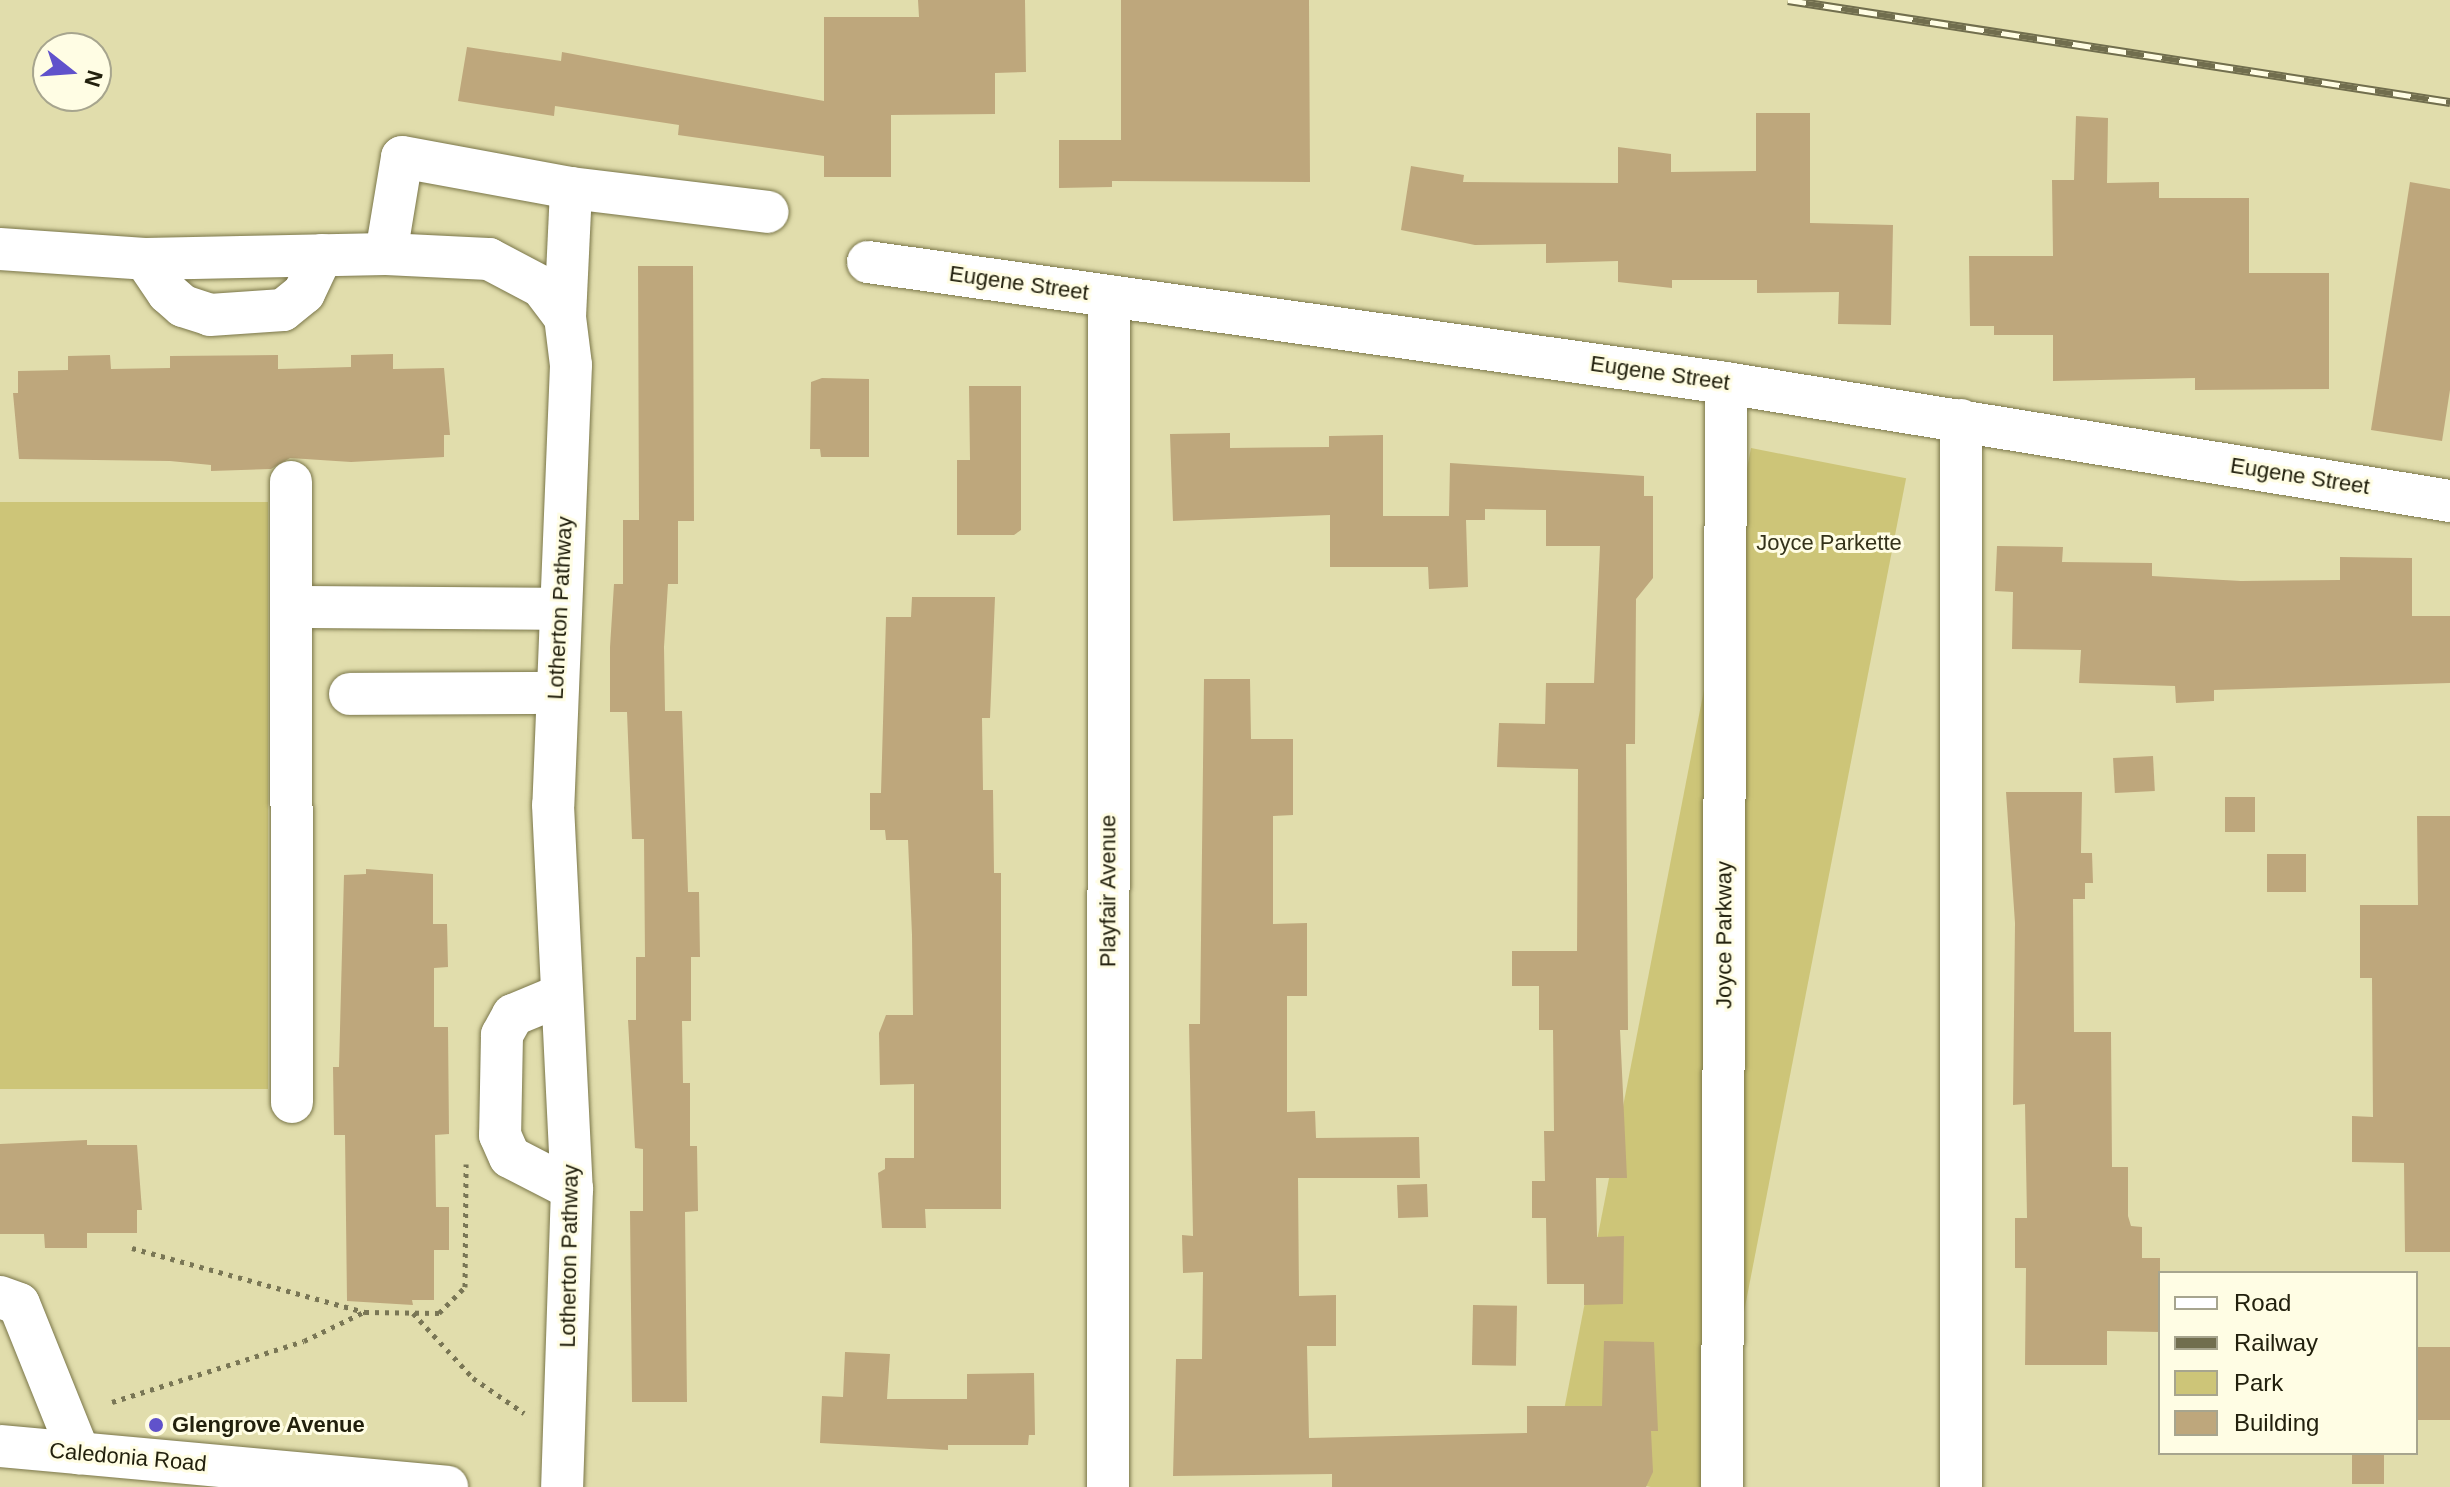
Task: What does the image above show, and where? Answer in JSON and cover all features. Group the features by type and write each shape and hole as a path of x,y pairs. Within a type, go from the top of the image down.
{"street":[{"path":"386,254 402,157 571,188 768,212"},
{"name":"Lotherton Pathway","path":"562,1487 572,1189 559,996 556,693 571,365 565,317 571,188"},
{"path":"0,249 145,259 386,254 505,265 542,287 565,317"},
{"path":"145,259 183,306 210,315 283,310 304,293 322,255"},
{"name":"Eugene Street","path":"868,262 1726,383 2450,501"},
{"name":"Playfair Avenue","path":"1108,1487 1109,296"},
{"name":"Joyce Parkway","path":"1722,1487 1726,383"},
{"path":"1961,420 1961,1487"},
{"path":"291,482 292,1102"},
{"path":"292,607 560,609"},
{"path":"350,694 556,693"},
{"path":"559,996 513,1015 502,1035 500,1135 510,1157 572,1189"},
{"path":"0,1297 19,1304 79,1453"},
{"name":"Caledonia Road","path":"0,1446 447,1487"}],"path":[{"path":"132,1248 365,1312 439,1313 465,1287 466,1149"},
{"path":"112,1402 304,1341 365,1312"},
{"path":"412,1313 473,1378 532,1418 566,1421"}],"green space":[{"name":"Joyce Parkette","path":"1751,448 1906,478 1710,1487 1651,1487 1553,1468"},
{"path":"0,502 268,502 268,1089 0,1089"}],"building":[{"path":"918,0 1025,0 1026,72 995,73 995,114 891,115 891,177 824,177 824,156 678,135 679,125 555,106 554,116 458,101 467,47 561,61 562,52 824,101 824,17 919,17"},
{"path":"1121,0 1309,0 1310,182 1112,181 1112,187 1059,188 1059,140 1121,140"},
{"path":"1756,113 1810,113 1810,223 1893,225 1891,325 1838,324 1839,292 1757,293 1757,280 1672,280 1672,288 1618,282 1618,261 1546,263 1546,244 1475,245 1401,230 1411,166 1464,175 1463,182 1618,183 1618,147 1671,154 1671,172 1756,171"},
{"path":"2076,116 2108,118 2107,183 2159,182 2159,198 2249,198 2249,273 2329,273 2329,389 2195,390 2195,378 2053,381 2053,335 1994,335 1994,326 1970,326 1969,256 2053,256 2052,180 2074,180"},
{"path":"2410,182 2450,189 2450,390 2442,441 2371,430"},
{"path":"638,266 693,266 694,521 678,521 678,584 668,584 664,647 665,711 682,711 688,892 699,892 700,957 691,957 691,1021 682,1021 683,1083 690,1083 690,1146 697,1146 698,1211 685,1212 687,1402 632,1402 630,1211 643,1211 643,1149 635,1148 628,1020 636,1020 636,957 645,957 644,839 632,839 627,712 610,712 610,647 614,584 623,584 623,520 639,520"},
{"path":"393,354 393,369 444,368 450,435 444,435 444,457 351,462 290,458 271,469 211,471 211,465 170,461 19,459 13,393 18,393 18,371 68,370 68,356 110,355 111,369 170,368 170,356 278,355 278,369 351,367 351,355"},
{"path":"822,378 869,379 869,457 821,457 820,449 810,449 811,382"},
{"path":"969,386 1021,386 1021,530 1014,535 957,535 957,460 970,460"},
{"path":"1230,433 1230,448 1329,447 1329,436 1383,435 1383,516 1449,516 1450,463 1644,476 1644,496 1653,496 1653,578 1636,599 1635,744 1626,744 1628,1030 1620,1030 1627,1178 1596,1178 1597,1237 1624,1236 1623,1304 1584,1305 1584,1284 1547,1284 1546,1218 1532,1218 1532,1181 1545,1181 1544,1131 1554,1131 1553,1030 1539,1030 1539,986 1512,986 1512,951 1577,951 1578,769 1497,767 1499,723 1545,724 1546,683 1594,683 1600,546 1546,546 1546,510 1485,509 1485,520 1466,520 1468,587 1429,589 1428,567 1330,567 1330,515 1173,521 1170,434"},
{"path":"1997,546 2063,547 2062,562 2152,563 2152,576 2241,581 2340,580 2340,557 2412,558 2412,616 2450,616 2450,683 2214,690 2214,701 2176,703 2175,686 2079,683 2081,650 2012,649 2013,592 1995,591"},
{"path":"912,597 995,597 990,718 982,718 983,790 993,790 994,873 1001,873 1001,1209 925,1209 926,1228 882,1228 878,1173 885,1169 885,1158 914,1158 914,1084 880,1085 879,1033 886,1015 913,1015 912,935 908,840 886,840 885,830 870,830 870,793 881,793 886,617 911,617"},
{"path":"1204,679 1250,679 1251,739 1293,739 1293,815 1273,816 1273,924 1307,923 1307,996 1287,996 1287,1112 1315,1111 1316,1138 1419,1137 1420,1178 1298,1178 1299,1296 1336,1295 1336,1346 1307,1346 1309,1438 1527,1433 1527,1406 1602,1406 1604,1341 1654,1342 1658,1431 1651,1431 1653,1472 1646,1487 1332,1487 1332,1474 1173,1476 1176,1359 1202,1359 1203,1272 1183,1273 1182,1235 1193,1236 1189,1024 1200,1024"},
{"path":"2153,756 2155,791 2115,793 2113,758"},
{"path":"2006,792 2082,792 2081,853 2092,853 2093,883 2085,883 2085,899 2073,899 2074,1032 2111,1032 2112,1167 2128,1167 2128,1216 2131,1226 2142,1227 2142,1258 2160,1258 2158,1332 2107,1331 2107,1365 2025,1365 2026,1268 2015,1268 2015,1218 2027,1218 2025,1104 2013,1105 2015,923"},
{"path":"2225,797 2255,797 2255,832 2225,832"},
{"path":"2417,816 2450,816 2450,1252 2405,1252 2404,1163 2352,1162 2352,1116 2373,1117 2372,978 2360,978 2360,905 2418,905"},
{"path":"2267,854 2306,854 2306,892 2267,892"},
{"path":"366,869 433,874 433,924 447,924 448,967 434,968 434,1027 448,1027 449,1134 435,1135 436,1207 449,1207 449,1250 434,1250 434,1300 412,1300 413,1305 347,1301 345,1135 334,1135 333,1067 339,1067 344,875 366,874"},
{"path":"87,1140 87,1145 137,1145 142,1210 137,1210 137,1233 87,1233 87,1248 45,1248 44,1234 0,1234 0,1144"},
{"path":"1427,1184 1428,1217 1398,1218 1397,1185"},
{"path":"1473,1305 1517,1306 1516,1366 1472,1365"},
{"path":"2418,1347 2450,1347 2450,1420 2418,1420"},
{"path":"845,1352 890,1354 887,1399 967,1399 967,1374 1034,1373 1035,1435 1029,1435 1028,1445 948,1445 948,1450 820,1443 822,1396 843,1397"},
{"path":"2352,1455 2384,1455 2384,1484 2352,1484"}],"railway":[{"path":"1788,0 2450,102"}],"place":[{"name":"Glengrove Avenue","path":"156,1425"}]}
